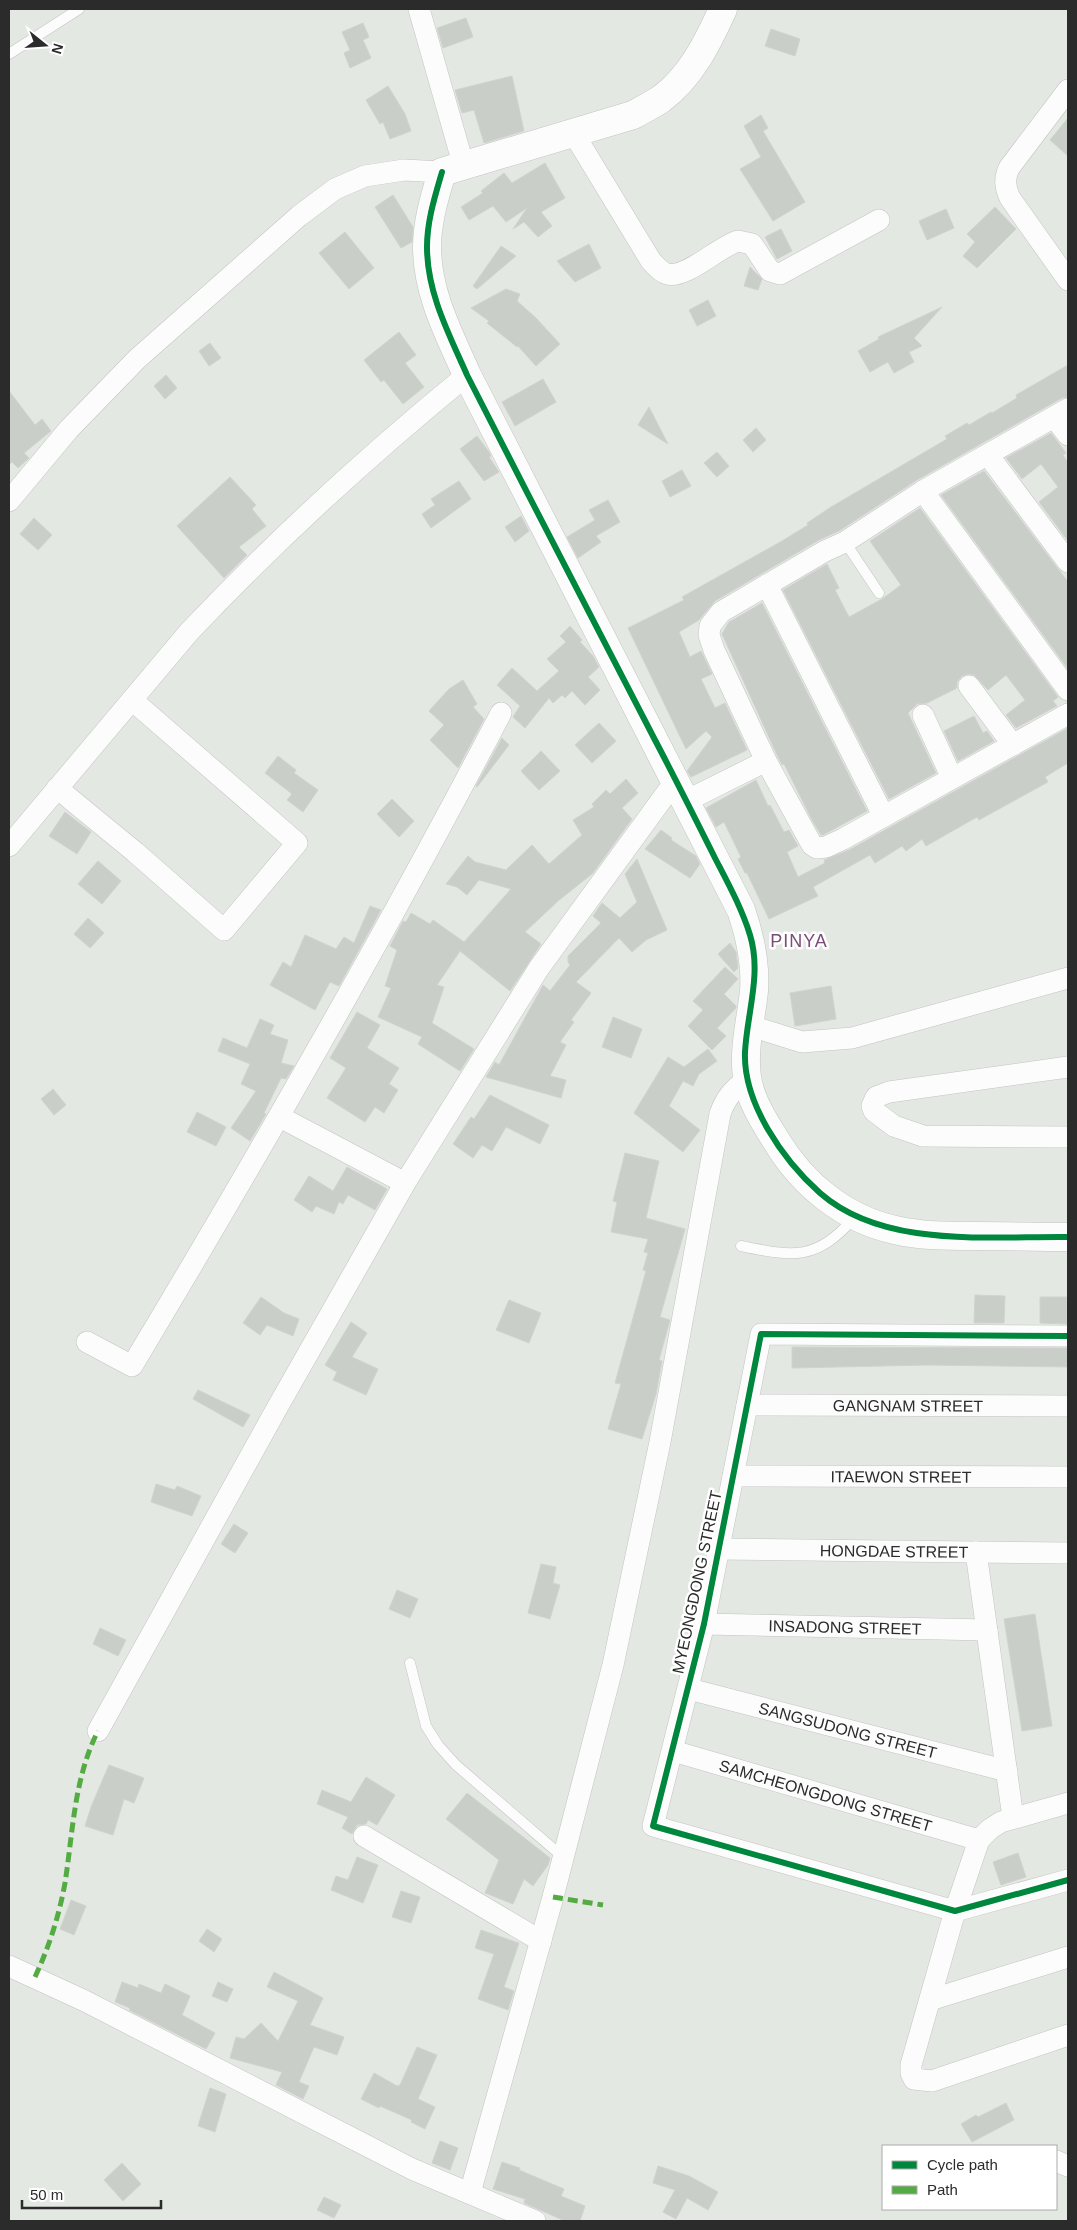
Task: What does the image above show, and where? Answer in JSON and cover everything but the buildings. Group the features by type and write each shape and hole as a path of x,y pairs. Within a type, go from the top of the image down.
{"street":[{"path":"419,9 453,169 430,213 427,246 429,276 439,310 467,375 741,910 751,938 754,966 754,990 745,1053 747,1079 760,1114 789,1162 821,1194 856,1217 895,1230 943,1236 1068,1237"},
{"path":"9,501 69,429 137,359 299,216 336,189 364,176 404,170 453,169 633,115 662,98 690,70 710,37 723,9"},
{"path":"1068,90 1009,168 1005,181 1010,198 1068,280"},
{"path":"574,134 651,261 659,270 667,274 676,274 686,270 738,241 752,244 770,271 780,274 879,220"},
{"path":"9,846 189,632 262,557 386,441 467,375"},
{"path":"1068,435 1062,414 923,491 845,542 825,551 721,612 712,622 710,635 717,656 766,761 812,845 817,848 826,847 1068,714"},
{"path":"988,455 1068,562"},
{"path":"923,491 1068,690"},
{"path":"767,585 883,815"},
{"path":"969,686 1013,745"},
{"path":"57,788 135,852 224,930 297,843 132,700"},
{"path":"87,1342 132,1366 280,1117 385,933 501,714"},
{"path":"923,716 952,778"},
{"path":"98,1731 277,1408 405,1183 538,968 681,790 766,761"},
{"path":"748,1025 802,1042 852,1038 1068,978"},
{"path":"1068,1067 889,1092 876,1097 872,1106 874,1111 894,1126 923,1136 1068,1137"},
{"path":"470,2193 564,1857 613,1665 652,1481 720,1114 726,1098 747,1079"},
{"path":"280,1117 405,1183"},
{"name":"MYEONGDONG STREET","path":"956,1911 653,1826 704,1624 761,1334 1068,1336"},
{"name":"GANGNAM STREET","path":"747,1405 1068,1406"},
{"name":"ITAEWON STREET","path":"733,1476 1068,1477"},
{"name":"HONGDAE STREET","path":"719,1549 1068,1553"},
{"path":"976,1552 1013,1818"},
{"name":"INSADONG STREET","path":"704,1624 987,1630"},
{"name":"SANGSUDONG STREET","path":"689,1689 1007,1771"},
{"name":"SAMCHEONGDONG STREET","path":"673,1751 979,1840"},
{"path":"1068,1803 1013,1818 990,1829 979,1840 911,2065 911,2073 914,2079 922,2082 932,2081 1068,2035"},
{"path":"364,1836 541,1941"},
{"path":"956,1911 1068,1880"},
{"path":"930,2000 1068,1958"},
{"path":"9,1966 85,2001 412,2169 535,2221"}],"lane":[{"path":"9,54 79,9"},
{"path":"845,542 879,592"},
{"path":"741,1246 781,1254 806,1252 822,1247 838,1236 856,1217"},
{"path":"410,1663 426,1726 438,1745 456,1765 564,1857"}],"marked path":[{"path":"35,1977 57,1919 65,1883 79,1786 90,1749 98,1731"},
{"path":"553,1897 603,1905"}],"cycle path":[{"path":"442,172 434,199 427,237 428,264 440,313 467,375 678,785 743,916 750,935 755,964 753,994 746,1037 746,1071 758,1110 768,1129 792,1164 820,1193 846,1211 875,1223 906,1231 938,1236 1068,1237"},
{"path":"1068,1336 761,1334 704,1624 653,1826 955,1911 1068,1880"}],"district":[{"name":"PINYA","path":"799,941"}]}
